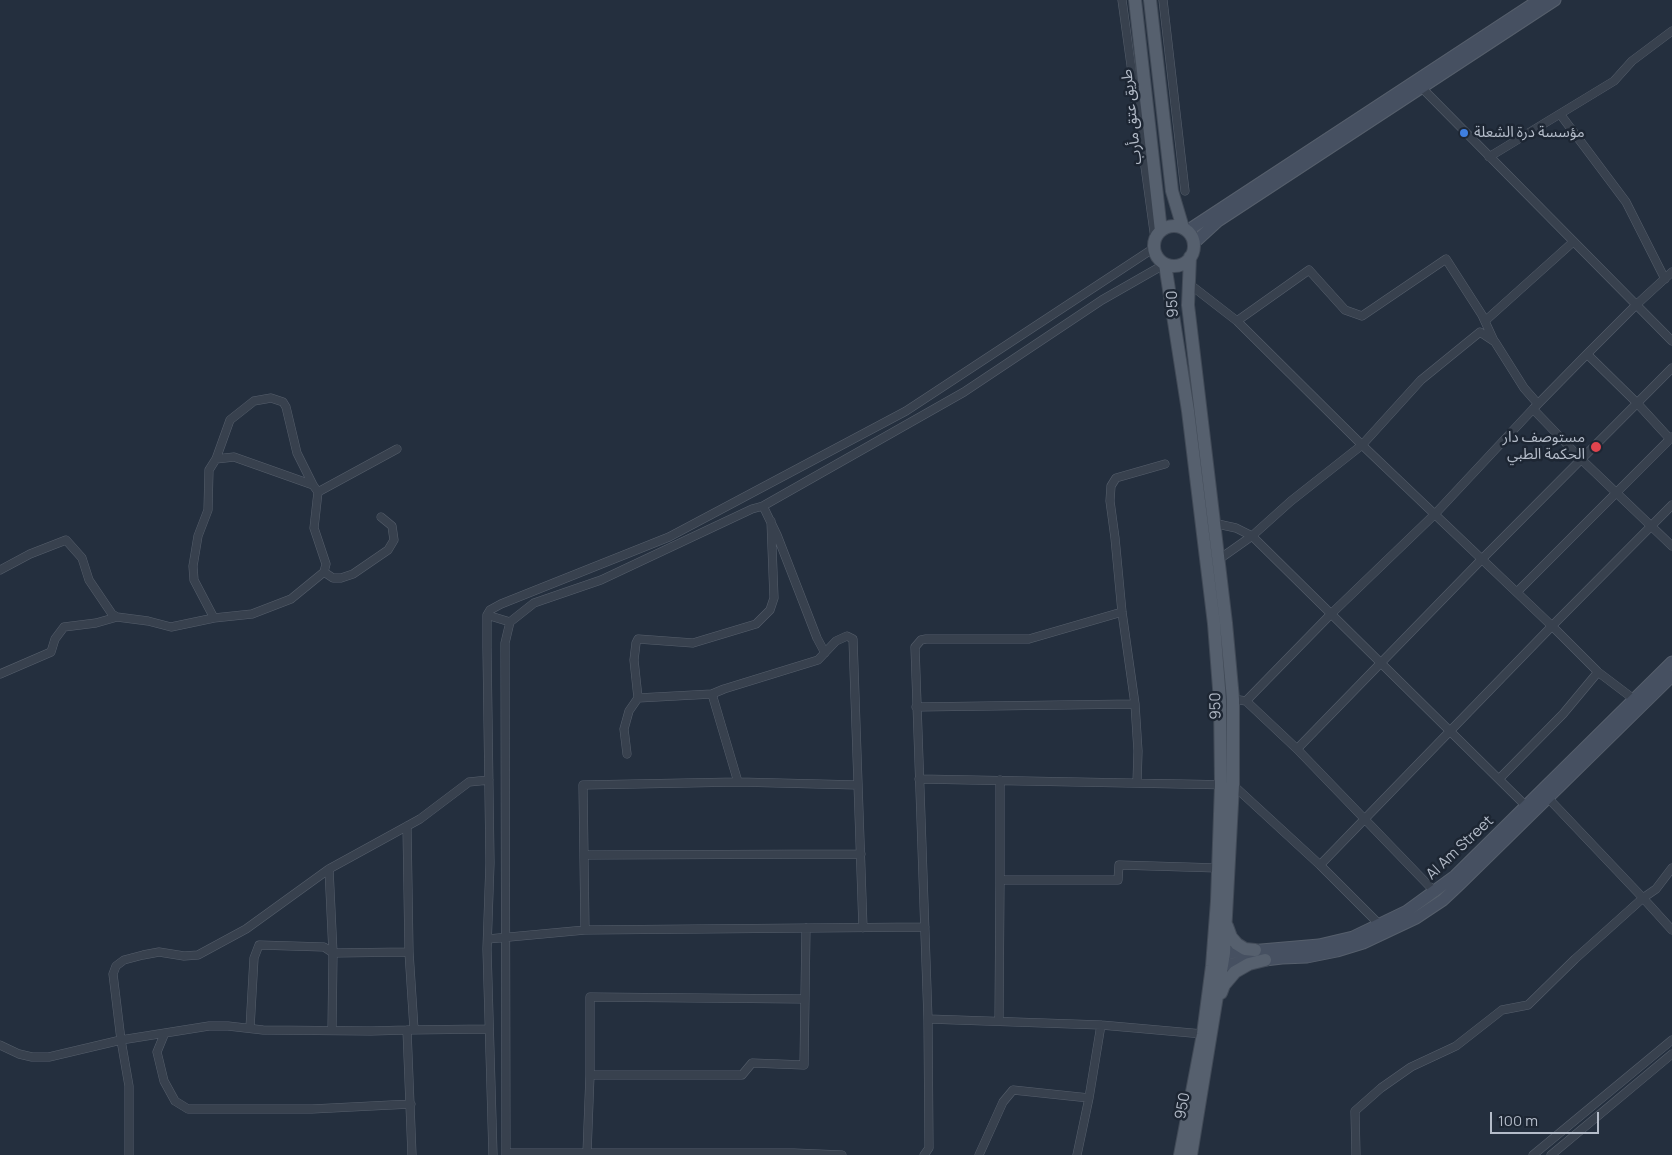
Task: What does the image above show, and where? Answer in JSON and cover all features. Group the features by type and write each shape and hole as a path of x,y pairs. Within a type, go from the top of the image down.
{"main road":[{"name":"طريق عتق مأرب","path":"1135,0 1157,240"},
{"name":"طريق عتق مأرب","path":"1150,0 1172,191 1185,230"},
{"path":"1194,243 1185,230 1169,226 1157,240 1158,257 1165,264 1179,265 1190,257 1194,243 1218,221 1539,0"},
{"path":"1185,230 1555,0"},
{"name":"950","path":"1180,1155 1226,919 1227,785 1218,661 1213,523 1188,305 1190,257"},
{"name":"950","path":"1165,264 1213,561 1233,699 1227,785 1218,868 1218,1000 1191,1155"},
{"name":"Al Am Street","path":"1218,960 1255,950 1319,945 1353,937 1407,911 1455,876 1672,662"},
{"name":"Al Am Street","path":"1218,960 1264,960 1307,957 1337,951 1363,943 1416,918 1442,900 1549,798 1672,676"},
{"path":"1226,919 1227,928 1237,944 1245,949 1255,950"},
{"path":"1218,1000 1224,985 1235,972 1249,964 1264,960"}],"street":[{"path":"493,1155 488,939 490,863 487,615 490,610 501,604 669,537 906,411 1157,240 1122,0"},
{"path":"1163,0 1184,191"},
{"path":"1489,157 1614,81 1632,61 1672,32"},
{"path":"1418,84 1672,342"},
{"path":"1560,114 1626,202 1665,279"},
{"path":"1485,321 1573,242"},
{"path":"1237,320 1309,270 1345,310 1362,316 1446,259 1535,407 1581,459 1672,546"},
{"path":"842,1155 506,1154 505,643 510,622 534,604 601,580 752,509 763,506 964,392 1102,300 1165,264"},
{"path":"1246,701 1331,614 1435,514 1535,407 1636,305 1672,272"},
{"path":"1188,283 1237,320 1362,446 1517,592 1598,672 1635,700"},
{"path":"1213,561 1252,536 1291,501 1362,446 1421,380 1480,332 1495,342"},
{"path":"1517,592 1671,438 1588,354"},
{"path":"1297,749 1672,368"},
{"path":"0,674 52,652 55,639 64,627 96,623 117,617 148,621 172,627 214,618 252,614 291,599 324,572 326,564 314,528 318,492 312,485 297,453 286,407 283,402 271,398 254,401 230,420 216,459 209,470 208,510 198,536 193,566 194,580 214,618"},
{"path":"318,492 397,449"},
{"path":"216,459 234,457 312,485"},
{"path":"1137,783 1138,751 1135,704 1122,612 1110,501 1111,486 1116,478 1165,464"},
{"path":"746,496 752,509"},
{"path":"1320,865 1672,505"},
{"path":"763,506 771,521 817,638 825,652"},
{"path":"324,572 333,578 341,578 353,574 388,550 394,540 392,526 382,517"},
{"path":"627,754 624,728 629,711 638,698 634,660 638,639 693,643 756,624 770,610 774,598 771,521"},
{"path":"1213,523 1236,528 1252,536 1526,806"},
{"path":"0,570 30,554 66,540 82,558 89,580 112,614 117,617"},
{"path":"924,1155 929,1148 928,1018 915,647 921,640 1029,639 1122,612"},
{"path":"487,615 510,622"},
{"path":"638,698 712,694 818,660 836,641 847,636 853,639 863,928"},
{"path":"1498,779 1563,714 1598,672"},
{"path":"712,694 738,782"},
{"path":"1233,699 1246,701 1297,749 1435,892"},
{"path":"916,707 1135,704"},
{"path":"488,733 505,733"},
{"path":"919,779 1227,785 1320,865 1380,925"},
{"path":"128,1155 129,1086 113,974 116,966 124,960 159,952 184,956 198,955 246,930 330,869 420,819 469,782 489,780"},
{"path":"999,1021 1000,780"},
{"path":"585,930 583,785 738,782 858,785"},
{"path":"1549,798 1672,930"},
{"path":"407,826 412,1155"},
{"path":"584,855 861,854"},
{"path":"490,863 505,863"},
{"path":"1000,880 1118,880 1119,865 1218,868"},
{"path":"1356,1155 1355,1111 1381,1088 1411,1067 1456,1046 1502,1010 1528,1005 1575,959 1643,898 1656,889 1672,868"},
{"path":"330,869 333,954 332,1030"},
{"path":"488,939 585,930 925,927"},
{"path":"590,1074 742,1076 752,1064 804,1065 806,928"},
{"path":"250,1028 254,958 259,945 324,947 333,954 409,952"},
{"path":"587,1153 590,996 805,999"},
{"path":"928,1018 1101,1025 1203,1034"},
{"path":"1077,1155 1101,1025"},
{"path":"0,1045 26,1056 49,1057 121,1040 209,1026 263,1030 489,1029"},
{"path":"164,1034 158,1052 164,1081 175,1101 188,1109 312,1109 411,1104"},
{"path":"1534,1155 1672,1040"},
{"path":"1551,1155 1672,1054"},
{"path":"979,1155 1003,1102 1014,1090 1089,1098"}],"place":[{"name":"مؤسسة درة الشعلة","path":"1464,133"},
{"name":"مستوصف دار الحكمة الطبي","path":"1596,447"}]}
